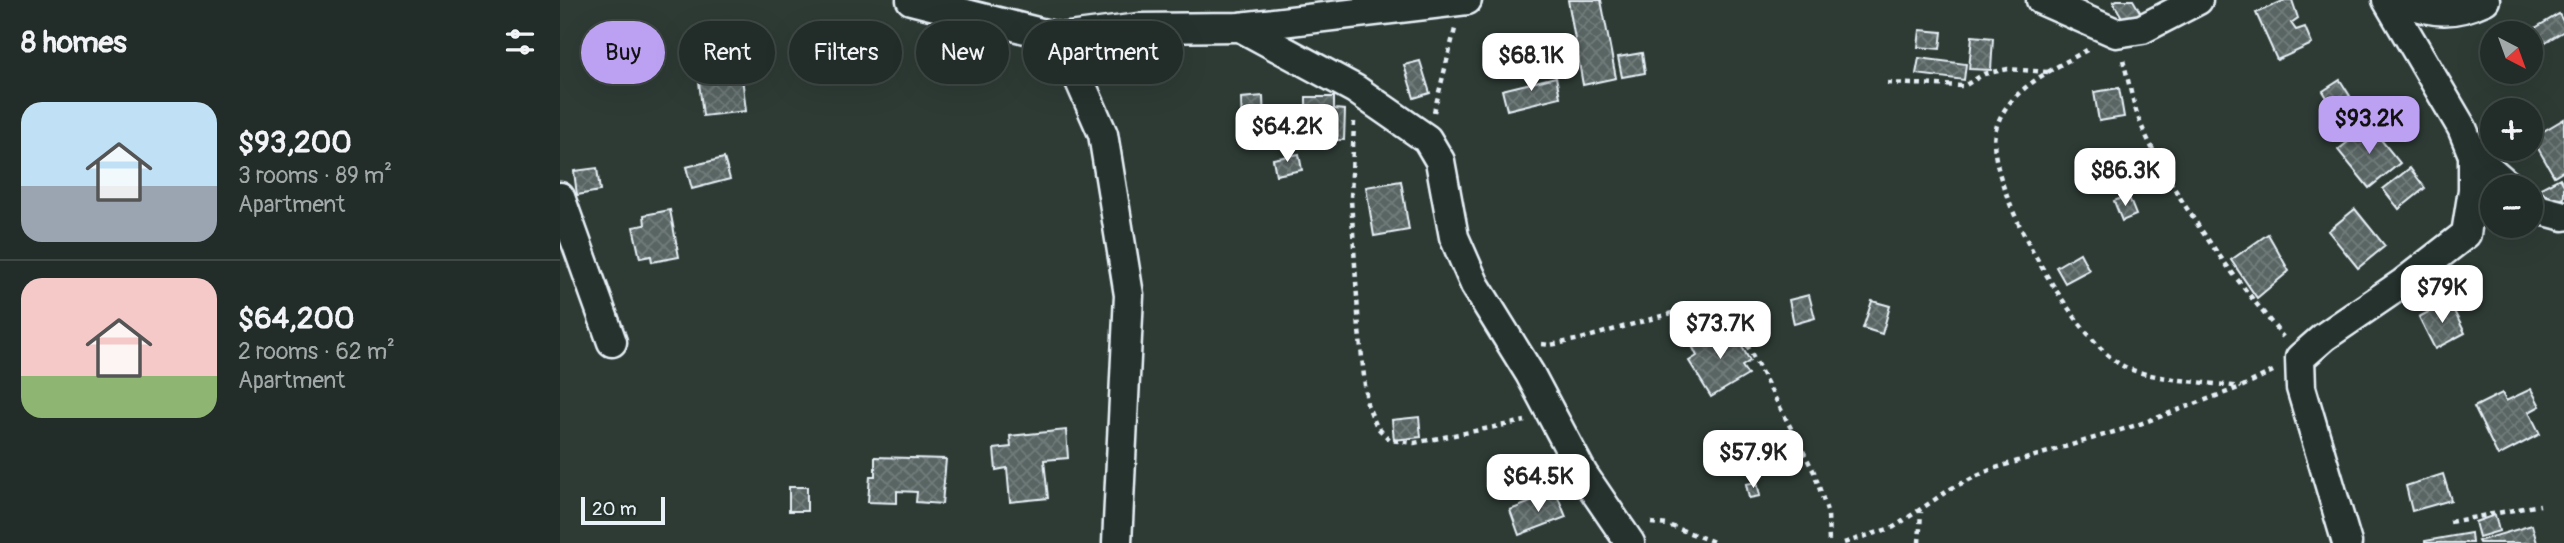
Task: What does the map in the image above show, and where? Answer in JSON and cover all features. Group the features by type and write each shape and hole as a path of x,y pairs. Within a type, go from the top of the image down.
{"street":[{"path":"911,0 1023,28"},
{"path":"1183,28 1240,27 1289,10 1465,0"},
{"path":"2041,0 2116,33 2142,29 2198,0"},
{"path":"2347,543 2301,388 2300,358 2324,337 2403,283 2466,234 2473,190 2473,155 2462,128 2387,0"},
{"path":"2396,0 2433,11 2461,11 2485,0"},
{"path":"1240,27 1355,89 1427,139 1440,161 1454,237 1475,285 1530,374 1583,474 1625,534"},
{"path":"1081,84 1103,134 1129,295 1117,543"},
{"path":"2473,155 2496,175"},
{"path":"560,197 612,342"},
{"path":"2543,211 2564,216"}],"path":[{"path":"1427,139 1465,0"},
{"path":"1844,543 1895,527 1921,512 1952,488 1992,469 2137,425 2241,387 2300,358 2218,257 2174,189 2141,125 2116,33 2019,93 2004,112 1995,133 1995,162 2017,223 2042,265 2103,351 2122,366 2144,374 2241,387"},
{"path":"1887,83 1964,86 1984,74 2008,69 2049,72"},
{"path":"1355,89 1351,199 1357,303 1367,404 1377,427 1390,440 1414,443 1550,416"},
{"path":"1508,341 1550,345 1581,339 1700,305 1718,307 1736,324 1814,472 1828,514 1829,543"},
{"path":"2450,522 2540,505"},
{"path":"1919,543 1921,512"},
{"path":"1625,534 1656,523 1717,543"}],"building":[{"path":"1568,0 1601,0 1616,78 1583,85"},
{"path":"2133,0 2146,22 2130,31 2113,2"},
{"path":"2285,0 2292,0 2298,18 2291,23 2296,30 2305,27 2312,44 2277,60 2256,13"},
{"path":"2559,14 2564,23 2564,31 2544,43 2543,23"},
{"path":"1920,30 1942,32 1940,49 1918,47"},
{"path":"1972,36 1993,38 1991,70 1969,69"},
{"path":"1642,53 1645,73 1622,77 1618,57"},
{"path":"1919,58 1966,64 1964,80 1916,74"},
{"path":"1420,61 1430,93 1414,98 1404,65"},
{"path":"1556,77 1560,97 1507,110 1502,90"},
{"path":"2340,80 2350,96 2332,106 2323,91"},
{"path":"699,84 743,84 746,111 703,116"},
{"path":"2119,88 2124,117 2099,121 2094,92"},
{"path":"1263,96 1264,124 1242,125 1241,98"},
{"path":"1306,97 1334,97 1334,109 1345,110 1344,140 1334,140 1335,144 1307,145 1307,138 1288,137 1289,115 1306,116"},
{"path":"2564,119 2564,170 2554,176 2543,157 2543,131"},
{"path":"2369,125 2400,163 2369,188 2338,150"},
{"path":"1299,154 1302,170 1276,175 1273,159"},
{"path":"724,158 730,179 692,189 686,167"},
{"path":"597,168 600,191 577,195 574,171"},
{"path":"2410,168 2425,188 2399,209 2383,189"},
{"path":"2560,178 2564,185 2564,198 2546,207 2543,201 2543,187"},
{"path":"1401,181 1409,230 1374,236 1366,187"},
{"path":"2128,195 2136,215 2122,221 2114,201"},
{"path":"2355,209 2385,246 2358,268 2328,231"},
{"path":"670,210 679,257 652,262 651,256 640,258 633,227 645,225 644,215"},
{"path":"2268,234 2289,271 2257,298 2231,260"},
{"path":"2080,253 2089,270 2065,283 2056,267"},
{"path":"1809,295 1815,318 1794,324 1789,300"},
{"path":"1872,301 1890,306 1882,334 1863,328"},
{"path":"2449,301 2465,333 2435,349 2419,317"},
{"path":"1729,324 1750,361 1742,366 1748,375 1711,397 1689,361 1697,356 1692,346"},
{"path":"2531,389 2540,406 2529,412 2540,434 2498,456 2474,407 2502,393 2506,401"},
{"path":"1419,417 1421,437 1394,440 1392,420"},
{"path":"1066,430 1068,458 1044,460 1048,498 1010,502 1007,468 996,470 994,449 1011,447 1010,436"},
{"path":"875,457 946,459 942,504 916,502 917,492 897,491 897,503 868,502 870,476 875,476"},
{"path":"2443,474 2451,500 2412,511 2406,486"},
{"path":"1757,482 1760,496 1749,498 1746,484"},
{"path":"789,487 807,487 807,511 789,511"},
{"path":"1556,492 1566,517 1519,535 1510,510"},
{"path":"2495,515 2499,531 2479,537 2475,522"},
{"path":"2532,525 2537,543 2478,541"},
{"path":"2471,533 2472,543 2425,543 2425,541"}]}
